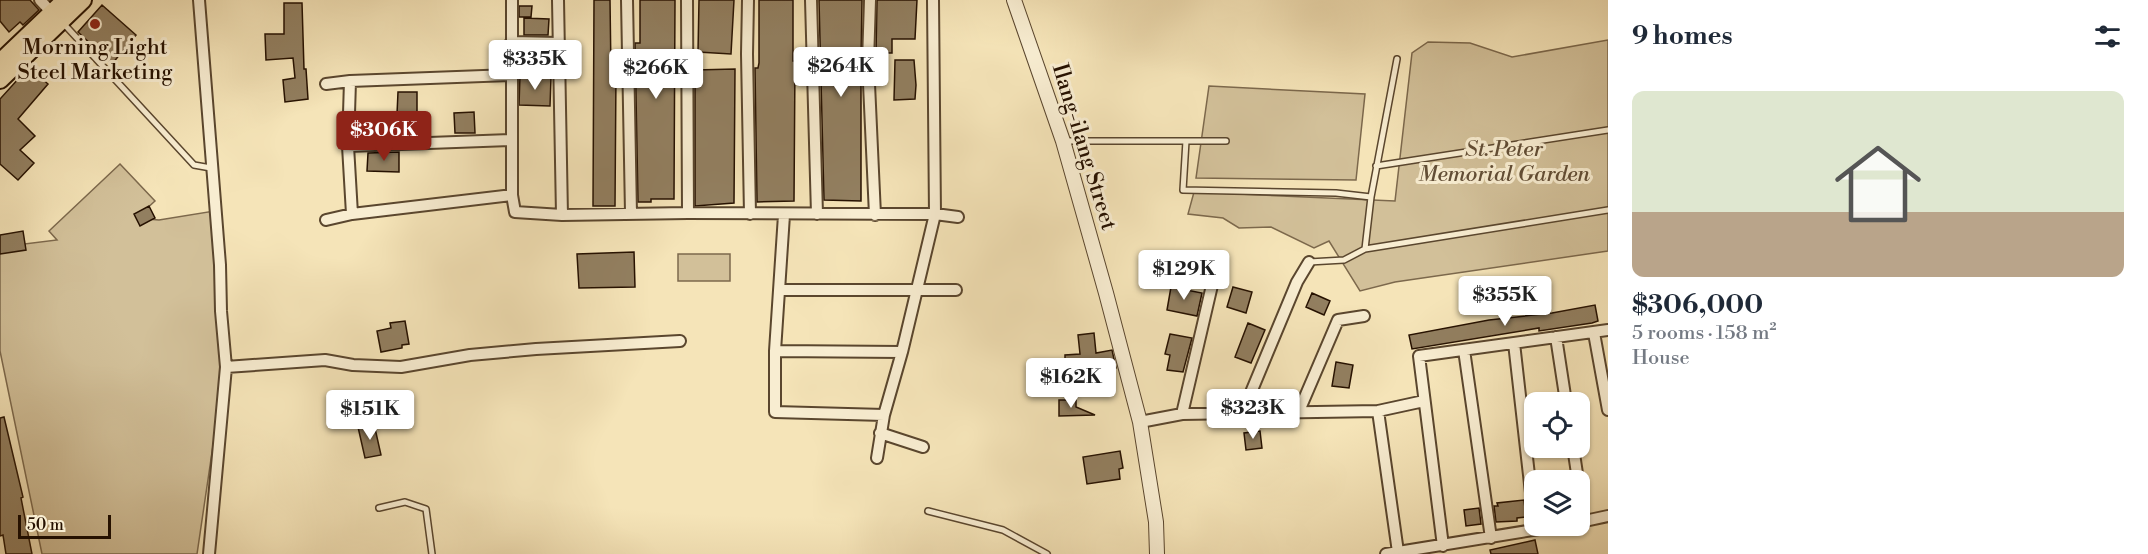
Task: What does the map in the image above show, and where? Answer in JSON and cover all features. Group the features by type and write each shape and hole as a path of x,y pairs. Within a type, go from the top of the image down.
{"highway":[{"path":"0,80 57,17 65,0"},
{"path":"0,62 57,17 83,0"}],"street":[{"path":"40,0 57,17"},
{"path":"199,0 220,266 220,311 226,367 209,554"},
{"path":"512,0 512,195 515,212 562,215 631,213 935,214 958,217"},
{"path":"558,0 562,215"},
{"path":"627,0 631,213"},
{"path":"687,0 688,213"},
{"path":"748,0 750,214"},
{"path":"811,0 817,214"},
{"path":"870,0 868,62 875,215"},
{"path":"877,458 884,415 902,352 935,214 933,0"},
{"name":"Ilang-ilang Street","path":"1014,0 1063,141 1140,422 1156,522 1157,554"},
{"path":"511,42 558,43"},
{"path":"327,84 350,81 512,75"},
{"path":"350,81 348,146 351,214"},
{"path":"348,146 512,140"},
{"path":"326,220 351,214 512,195"},
{"path":"784,215 775,351 775,412 884,415"},
{"path":"1242,414 1297,282 1309,262"},
{"path":"1182,414 1213,281"},
{"path":"780,290 956,290"},
{"path":"1299,411 1338,320 1364,316"},
{"path":"1443,546 1419,356 1608,330"},
{"path":"1594,333 1608,410"},
{"path":"1556,337 1564,392"},
{"path":"226,367 325,360 353,365 401,366 470,355 536,349 680,341"},
{"path":"1514,343 1529,470"},
{"path":"1464,350 1491,538"},
{"path":"775,351 902,352"},
{"path":"1140,422 1182,414 1378,411 1424,401"},
{"path":"1378,411 1398,552"},
{"path":"880,433 923,447"},
{"path":"1590,520 1608,516"},
{"path":"1386,554 1491,538 1524,528"}],"lane":[{"path":"57,17 194,165 211,168"},
{"path":"1365,249 1376,166 1397,59"},
{"path":"1376,166 1608,130"},
{"path":"1063,141 1226,141"},
{"path":"1186,141 1183,190 1336,193 1371,197"},
{"path":"1309,262 1344,260 1365,249 1608,210"},
{"path":"379,508 405,502 426,509 432,554"},
{"path":"928,511 1003,530 1047,554"}],"green space":[{"name":"St. Peter Memorial Garden","path":"1608,40 1608,251 1395,282 1360,291 1329,241 1314,248 1271,227 1239,228 1223,218 1188,214 1194,192 1395,201 1412,53 1428,42 1470,43 1512,57"},
{"path":"1209,86 1365,94 1356,180 1196,178"},
{"path":"120,164 155,201 144,211 147,219 159,220 214,211 224,371 197,554 42,554 0,351 0,247 57,240 49,231"},
{"path":"678,254 730,254 730,281 678,281"}],"building":[{"path":"0,0 30,0 39,10 23,25 20,22 9,32 0,21"},
{"path":"594,0 610,0 611,72 616,72 615,206 593,206"},
{"path":"640,0 675,0 674,199 651,199 651,202 638,202 635,43 640,43"},
{"path":"699,0 734,0 731,54 698,52"},
{"path":"759,0 793,0 794,201 757,202 755,68 758,68 759,63"},
{"path":"819,0 862,0 861,201 824,200"},
{"path":"877,0 917,0 915,39 892,39 892,53 876,53"},
{"path":"284,3 302,3 304,69 306,69 308,99 285,102 283,80 295,78 293,58 266,60 265,34 284,34"},
{"path":"102,5 136,35 112,64 78,32"},
{"path":"519,6 532,6 531,17 519,17"},
{"path":"524,18 549,19 548,35 524,35"},
{"path":"895,60 914,60 915,99 894,100"},
{"path":"29,67 48,84 18,119 35,136 20,150 34,163 18,180 0,164 0,99"},
{"path":"735,69 734,203 695,206 695,70"},
{"path":"520,76 551,77 550,106 519,105"},
{"path":"398,92 417,92 417,136 356,137 356,114 397,114"},
{"path":"474,112 475,133 455,133 454,113"},
{"path":"399,152 399,172 367,171 368,153"},
{"path":"149,206 155,218 140,226 134,214"},
{"path":"23,231 26,250 0,254 0,235"},
{"path":"634,252 635,287 579,288 577,254"},
{"path":"1171,287 1202,293 1197,316 1167,310"},
{"path":"1233,287 1252,292 1246,313 1227,307"},
{"path":"1312,293 1330,301 1324,315 1306,307"},
{"path":"1595,305 1598,321 1592,323 1539,331 1539,328 1412,349 1409,335 1489,320 1552,313"},
{"path":"405,321 409,344 402,345 402,348 381,352 377,331 391,328 390,323"},
{"path":"1248,323 1265,330 1251,363 1235,357"},
{"path":"1094,333 1096,353 1112,350 1116,368 1092,373 1065,374 1065,355 1080,354 1078,335"},
{"path":"1170,334 1192,338 1183,372 1167,370 1170,355 1165,354"},
{"path":"1336,362 1353,365 1349,388 1332,386"},
{"path":"1059,400 1076,400 1076,407 1095,415 1059,416"},
{"path":"4,417 23,497 21,498 32,554 6,554 3,535 0,536 0,418"},
{"path":"374,424 381,455 365,458 358,427"},
{"path":"1260,431 1262,448 1246,450 1244,433"},
{"path":"1120,451 1123,468 1119,469 1120,479 1087,484 1083,457"},
{"path":"1524,500 1524,517 1517,518 1517,521 1496,522 1494,506 1498,506 1497,503"},
{"path":"1479,508 1481,524 1466,526 1464,510"},
{"path":"1535,540 1538,554 1491,554 1490,550"}],"place":[{"name":"Morning Light Steel Marketing","path":"95,24"}]}
